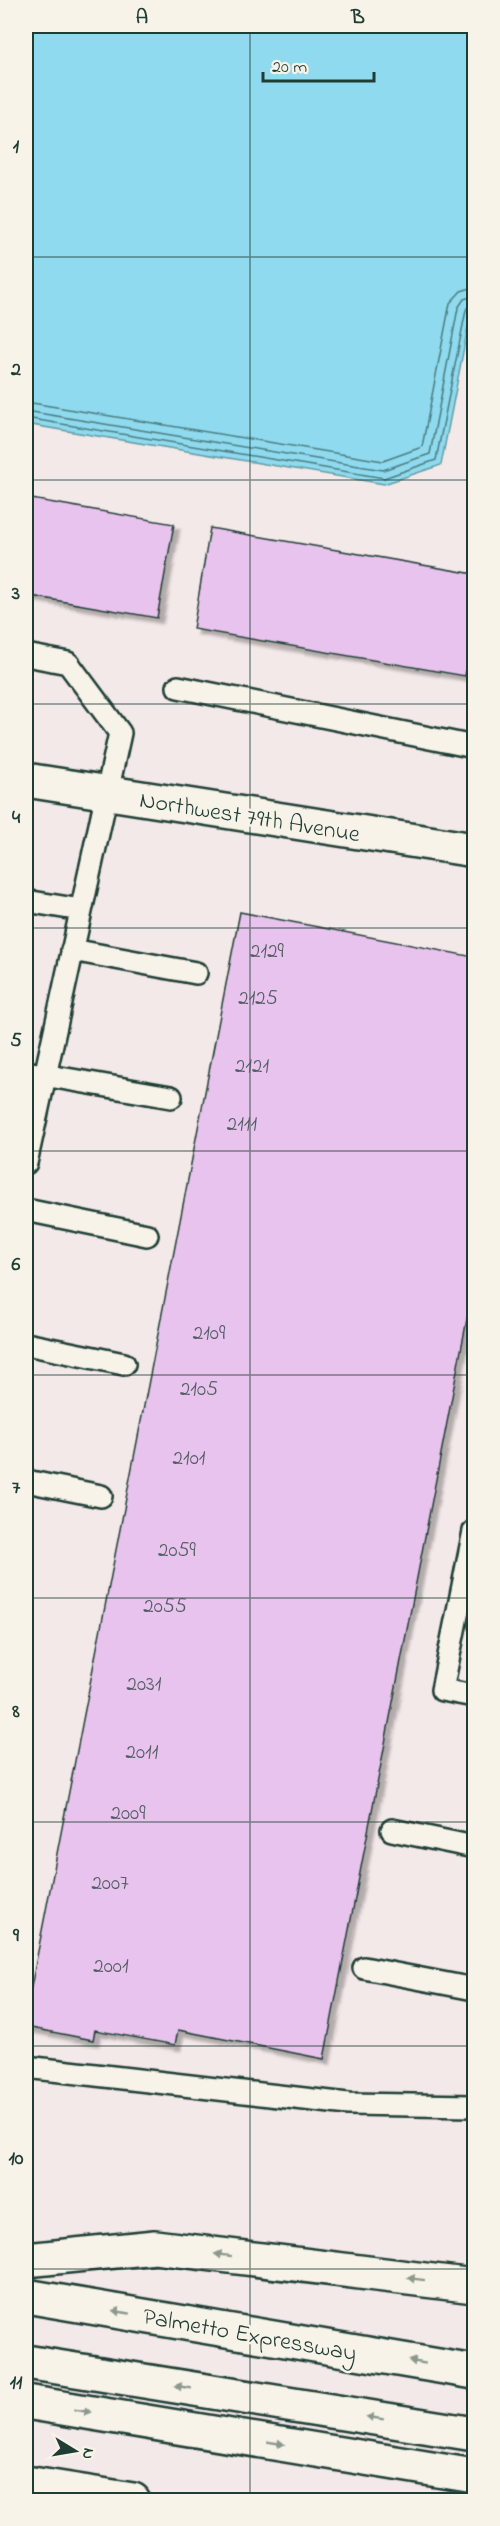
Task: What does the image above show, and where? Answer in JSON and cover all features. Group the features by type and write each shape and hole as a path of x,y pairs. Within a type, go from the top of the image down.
{"main road":[{"name":"Northwest 79th Avenue","path":"26,780 474,850"},
{"path":"26,2260 155,2247 474,2286"},
{"name":"Palmetto Expressway","path":"26,2296 474,2372"},
{"path":"26,2362 474,2434"},
{"path":"26,2402 474,2476"},
{"path":"26,2483 133,2500"}],"lane":[{"path":"26,655 68,663 120,733 72,950 35,1074 26,1163"},
{"path":"178,687 474,747"},
{"path":"26,901 81,910"},
{"path":"72,950 196,973"},
{"path":"35,1074 171,1097"},
{"path":"26,1210 147,1235"},
{"path":"26,1344 124,1364"},
{"path":"26,1481 101,1496"},
{"path":"474,1531 442,1690 474,1696"},
{"path":"392,1830 474,1847"},
{"path":"364,1968 474,1989"},
{"path":"26,2067 348,2104 473,2101"}],"water":[{"path":"26,26 474,26 474,296 441,465 384,484 26,424"}],"building":[{"path":"26,498 174,524 157,618 26,595"},
{"path":"210,528 474,574 474,625 465,676 193,629"},
{"path":"240,912 474,957 474,1283 324,2059 178,2030 175,2045 95,2030 93,2040 26,2027 26,2013"}]}
